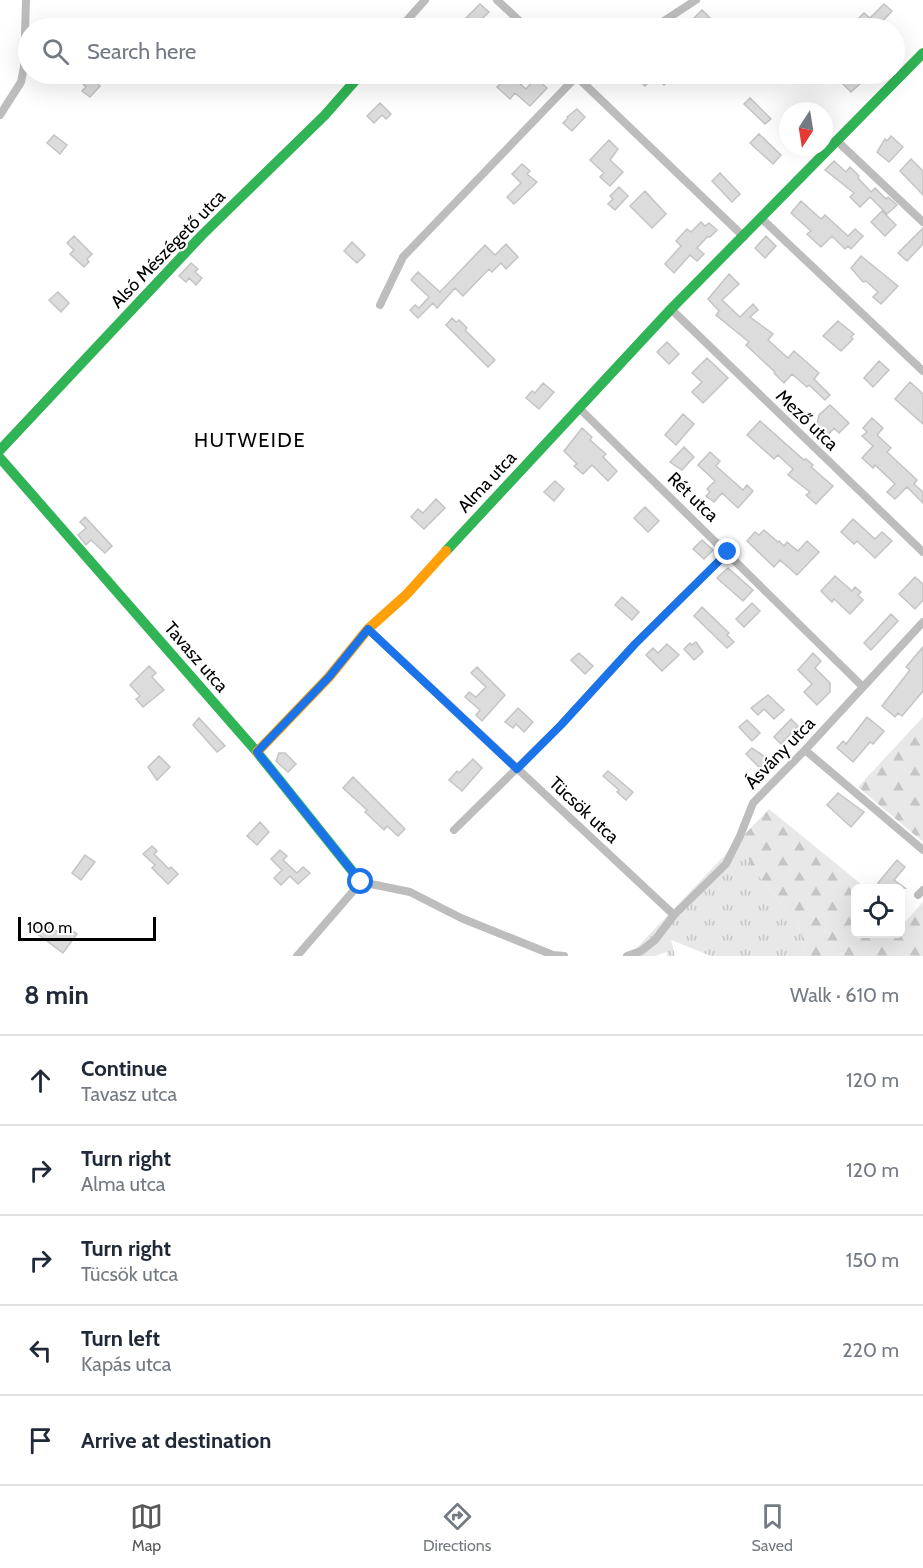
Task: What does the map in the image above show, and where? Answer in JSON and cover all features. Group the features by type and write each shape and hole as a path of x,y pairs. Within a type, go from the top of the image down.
{"street":[{"path":"25,18 26,0"},
{"path":"409,18 425,0"},
{"path":"497,0 516,18"},
{"path":"668,18 696,0"},
{"name":"Alma utca","path":"905,71 923,53"},
{"path":"0,114 20,84"},
{"name":"Alsó Mészégető utca","path":"0,450 202,235 325,115 352,84"},
{"path":"380,305 403,257 566,84"},
{"path":"585,84 744,237"},
{"name":"Alma utca","path":"257,752 329,677 368,629 406,595 671,309 762,219 892,84"},
{"path":"836,140 923,222"},
{"path":"762,219 923,371"},
{"name":"Mező utca","path":"671,309 923,552"},
{"name":"Rét utca","path":"578,407 862,686"},
{"name":"Tavasz utca","path":"0,458 257,752 361,882"},
{"path":"454,830 561,725 635,644 728,552"},
{"name":"Ásvány utca","path":"627,956 641,951 655,940 674,915 726,864 753,803 806,750 862,686 923,622"},
{"name":"Tücsök utca","path":"368,629 674,915"},
{"path":"806,750 923,850"},
{"path":"297,956 361,882 410,892 461,918 553,955 564,956"}],"green space":[{"path":"923,717 923,842 858,787"},
{"path":"769,809 861,884 851,884 851,938 905,938 905,920 923,902 923,956 807,956 797,922 751,867 743,836"},
{"path":"744,837 751,867 797,922 807,956 711,956 671,940 675,956 667,956 667,952 655,956 629,956"}],"building":[{"path":"480,4 489,12 483,18 466,18"},
{"path":"884,4 892,11 886,18 870,18"},
{"path":"702,10 710,18 694,18"},
{"path":"864,13 870,18 859,18"},
{"path":"83,84 100,86 90,97 82,91 86,87"},
{"path":"500,84 520,84 526,89 531,84 543,84 547,88 530,106 515,93 510,99 497,87"},
{"path":"843,84 860,84 851,92"},
{"path":"750,98 771,119 765,124 744,104"},
{"path":"380,103 391,114 386,119 382,115 374,123 367,116"},
{"path":"577,109 585,117 572,131 563,123"},
{"path":"759,134 780,156 773,164 750,143"},
{"path":"54,135 67,145 60,154 47,143"},
{"path":"891,136 903,147 889,162 877,152 885,139 887,141"},
{"path":"609,140 618,149 610,160 623,172 610,186 600,177 604,173 590,160"},
{"path":"911,159 923,171 923,195 900,171"},
{"path":"834,161 846,172 850,167 871,192 875,188 886,199 888,197 897,205 887,214 870,197 860,207 850,197 854,193 825,170"},
{"path":"522,164 530,171 527,174 537,182 514,204 507,197 521,183 512,174"},
{"path":"720,173 740,194 732,202 712,181"},
{"path":"619,187 628,196 615,210 608,204 613,199 610,196"},
{"path":"645,191 666,214 652,228 630,206"},
{"path":"801,201 821,219 825,215 848,236 855,229 863,236 851,249 848,246 845,249 832,236 821,247 807,234 811,231 791,213"},
{"path":"882,211 896,225 885,236 871,222"},
{"path":"701,222 705,226 709,223 717,230 697,248 704,254 697,261 690,255 674,273 665,264 681,246 676,241 687,229 691,232"},
{"path":"923,228 923,244 907,261 898,253"},
{"path":"74,236 92,254 84,267 70,254 74,250 67,243"},
{"path":"766,236 776,246 765,258 755,248"},
{"path":"352,242 365,255 357,263 344,251"},
{"path":"506,244 518,257 506,269 501,263 492,272 489,269 463,296 455,288 437,308 433,303 418,318 410,310 415,305 419,308 429,297 411,280 418,272 440,292 485,245 495,255"},
{"path":"861,256 898,286 881,304 873,297 878,292 866,281 863,282 851,268"},
{"path":"191,263 198,269 195,272 202,278 196,285 189,278 186,282 179,276"},
{"path":"729,274 739,284 722,300 740,317 753,304 758,310 750,317 773,334 768,340 788,358 794,351 819,373 814,379 830,395 825,400 809,385 807,387 792,374 784,383 746,345 749,342 716,315 719,311 708,299"},
{"path":"58,292 69,303 61,312 49,300"},
{"path":"452,318 456,322 459,320 467,328 465,330 495,360 488,367 446,325"},
{"path":"838,321 854,334 851,337 853,339 841,351 823,336"},
{"path":"667,342 679,354 669,364 657,352"},
{"path":"707,358 728,378 703,403 692,392 702,382 692,373"},
{"path":"879,361 889,370 873,387 864,378"},
{"path":"910,382 923,394 923,424 895,399"},
{"path":"543,383 554,392 539,409 526,398 532,391 535,393"},
{"path":"830,405 849,423 839,433 834,428 828,435 817,424 819,415"},
{"path":"683,414 694,424 676,445 665,435"},
{"path":"872,418 883,428 877,435 891,448 887,452 917,480 914,484 923,492 923,503 907,487 895,499 887,492 895,484 875,465 873,468 862,458 873,446 862,436 867,432 863,428"},
{"path":"760,421 804,460 806,459 813,465 811,467 833,486 816,504 806,495 810,492 788,475 793,469 778,455 774,459 747,435"},
{"path":"582,428 592,437 590,440 606,454 603,457 617,471 608,481 592,465 583,474 574,466 577,464 564,451"},
{"path":"684,447 694,457 682,470 670,462"},
{"path":"710,452 720,461 716,466 743,490 747,485 753,491 738,508 722,493 714,502 706,496 710,492 707,489 715,481 698,465"},
{"path":"555,481 564,489 554,501 544,492"},
{"path":"436,499 445,508 424,529 411,517 418,509 423,513"},
{"path":"645,507 659,521 648,532 634,518"},
{"path":"85,517 112,546 105,553 91,540 86,545 78,535 86,528 80,522"},
{"path":"853,519 875,539 882,532 892,541 875,558 857,541 854,544 841,532"},
{"path":"764,530 784,546 787,542 798,551 807,541 819,552 797,575 780,560 774,567 747,541 755,532 759,535"},
{"path":"702,540 713,550 704,559 693,549"},
{"path":"728,568 753,590 743,601 717,578"},
{"path":"835,576 852,591 855,587 861,592 858,595 863,600 850,614 834,599 832,602 821,591"},
{"path":"915,577 923,584 923,600 915,609 899,594"},
{"path":"622,597 639,612 632,620 615,605"},
{"path":"752,603 760,611 744,627 736,619"},
{"path":"702,607 729,633 727,635 734,642 727,648 694,616"},
{"path":"891,614 898,621 871,650 864,643"},
{"path":"696,642 703,652 694,660 684,649 690,643 692,645"},
{"path":"667,644 679,655 662,671 646,655 653,648 658,653"},
{"path":"923,647 923,691 902,716 898,713 895,717 882,706 910,670 906,667"},
{"path":"579,653 593,666 585,674 571,660"},
{"path":"813,653 821,661 815,668 830,683 830,692 817,705 804,692 812,684 798,670"},
{"path":"149,666 156,673 152,677 164,690 143,707 136,699 140,696 130,685"},
{"path":"477,667 505,695 482,721 476,715 480,710 465,697 469,692 476,697 486,687 471,673"},
{"path":"768,695 784,710 774,719 764,709 758,715 751,708"},
{"path":"518,708 533,722 524,732 516,724 513,728 505,722"},
{"path":"867,717 884,731 873,744 870,742 853,762 837,748 843,741 846,744"},
{"path":"199,718 225,746 217,752 193,725"},
{"path":"791,719 798,726 781,744 774,737"},
{"path":"747,720 760,733 752,741 739,727"},
{"path":"752,748 768,759 760,768 746,754"},
{"path":"279,753 285,753 296,764 288,772 276,761"},
{"path":"159,756 170,767 157,780 148,767"},
{"path":"473,759 482,768 462,791 449,780"},
{"path":"608,771 633,792 626,800 617,792 619,790 603,776"},
{"path":"353,777 405,829 398,836 387,826 384,830 365,812 367,810 343,788"},
{"path":"838,793 864,812 851,827 827,805"},
{"path":"260,822 269,832 257,845 247,836"},
{"path":"152,846 157,851 154,854 169,869 171,867 178,874 168,884 152,868 155,865 143,854"},
{"path":"280,850 287,856 283,860 297,873 303,867 310,873 298,884 290,876 281,885 274,878 282,870 271,859"},
{"path":"85,855 95,862 81,880 72,873"},
{"path":"897,860 905,867 894,880 900,884 878,883"},
{"path":"32,921 46,931 50,926 60,934 66,926 77,934 63,953 28,927"}],"traffic: fast":[{"path":"905,71 923,53"},
{"path":"0,450 202,235 325,115 352,84"},
{"path":"446,551 671,309 892,84"},
{"path":"0,458 257,752 361,882"}],"traffic: slow":[{"path":"257,752 329,677 368,629 406,595 446,551"}],"district":[{"name":"HUTWEIDE","path":"250,440"}],"route":[{"path":"361,882 257,752 329,677 368,629 517,769 635,644 728,552"}]}
